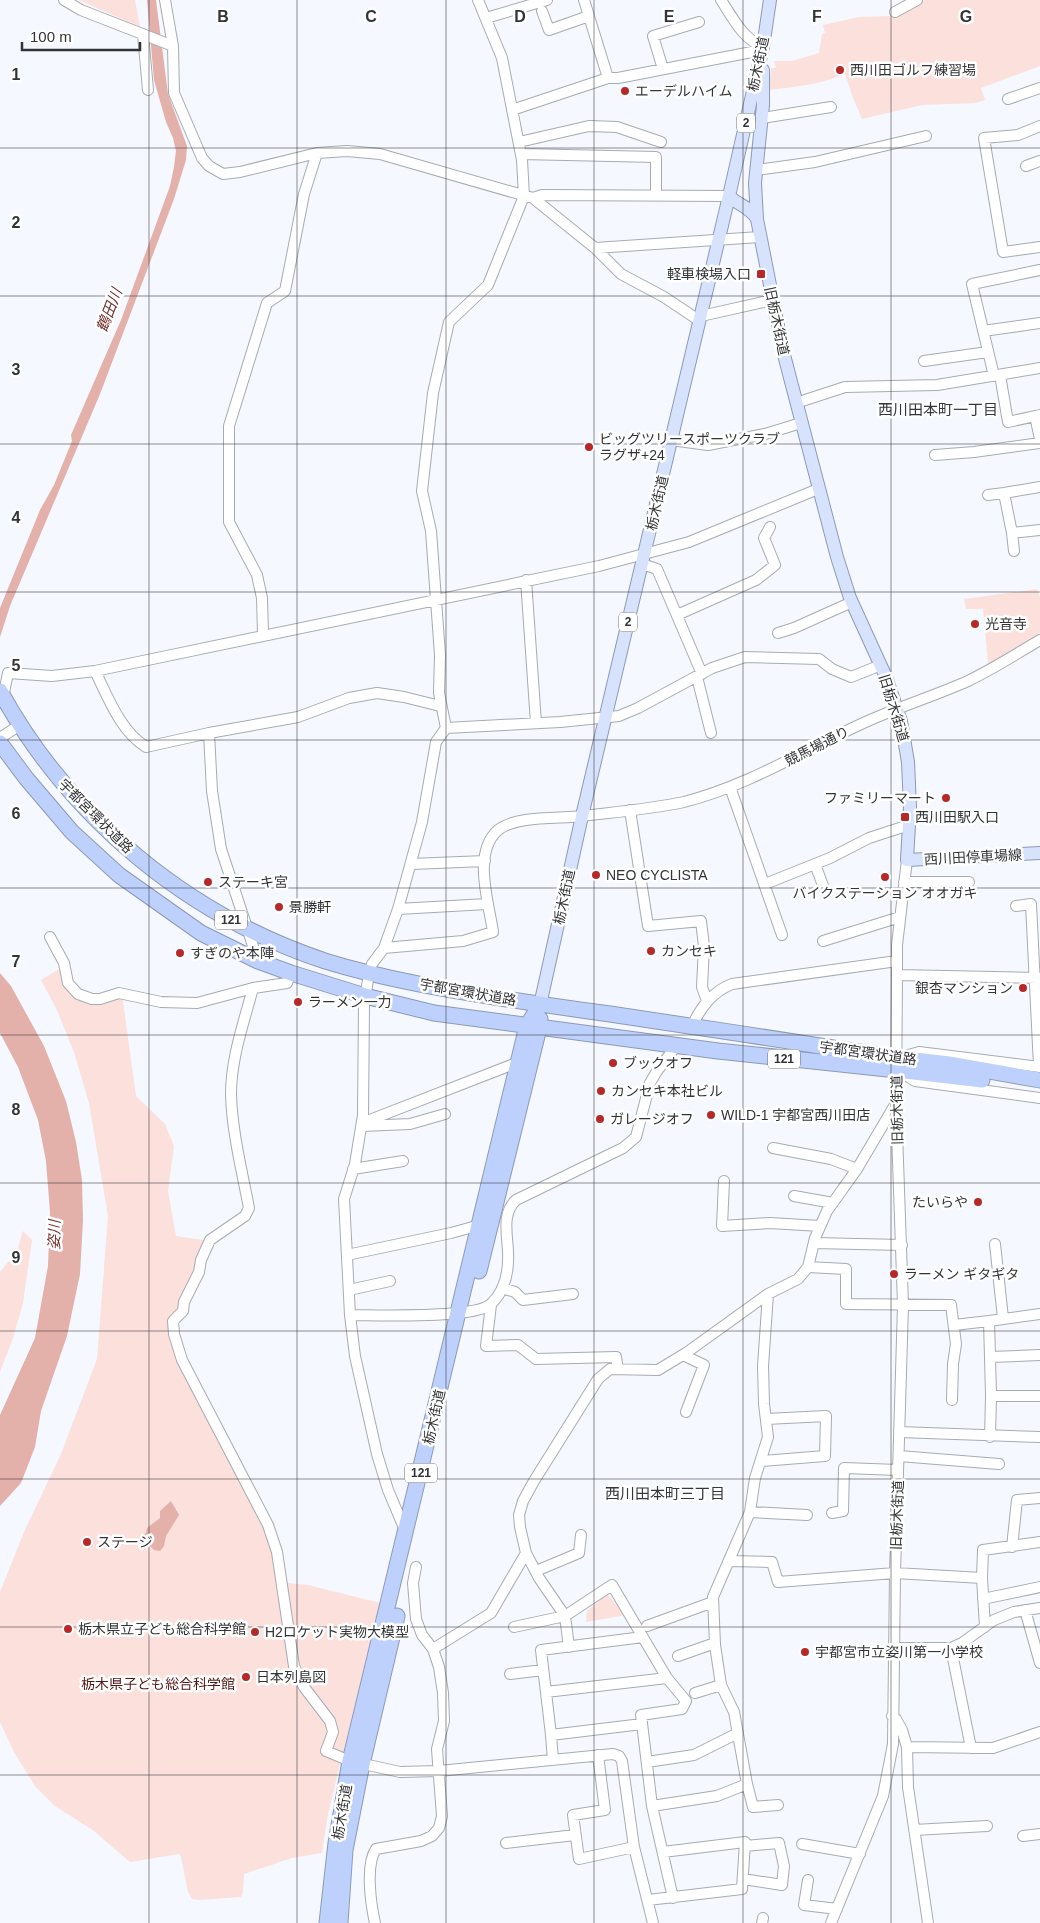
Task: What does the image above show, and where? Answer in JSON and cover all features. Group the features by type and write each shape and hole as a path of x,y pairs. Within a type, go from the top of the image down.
{"highway":[{"name":"宇都宮環状道路","path":"2,694 20,725 57,778 75,799 114,837 170,882 222,915 281,945 369,974 444,989 540,1005 692,1026 1040,1089"},
{"name":"宇都宮環状道路","path":"0,742 26,778 72,832 120,875 201,933 258,961 292,973 365,996 434,1013 718,1052 897,1064 949,1064 1040,1071"},
{"name":"栃木街道","path":"327,1923 336,1843 533,1027 540,1005"},
{"name":"栃木街道","path":"340,1923 345,1850 356,1762 406,1533 464,1312 480,1225 519,1062 533,1027"}],"main road":[{"name":"栃木街道","path":"540,1005 605,717 729,196 762,49 770,0"},
{"name":"旧栃木街道","path":"762,49 762,118 756,170 754,215 796,403 843,578 881,665 897,709 908,762 909,825 907,860"},
{"path":"754,215 752,182 758,122 762,118"},
{"path":"729,196 754,215"},
{"path":"724,216 734,209 744,209 754,215"},
{"name":"西川田停車場線","path":"907,860 1040,853"}],"street":[{"path":"64,0 81,10 173,46"},
{"path":"165,0 173,46 174,93 202,158 209,166 223,174 240,172 317,153 347,151 380,154 528,197 595,248 621,274 700,318 772,300"},
{"path":"446,728 438,693 440,655 431,531 422,491 433,393 449,322 488,285 528,197 502,58 478,0"},
{"path":"486,18 547,0"},
{"path":"584,0 608,78"},
{"path":"721,0 743,34 762,49"},
{"path":"895,12 917,0"},
{"path":"542,11 549,30 589,16"},
{"path":"663,69 653,36 699,22"},
{"path":"143,34 148,90"},
{"path":"512,110 608,78 618,78 762,49"},
{"path":"1008,99 1040,88"},
{"path":"762,118 831,107"},
{"path":"519,142 589,126 617,126 661,142"},
{"path":"1040,126 1018,135 984,138 1003,252 1040,247"},
{"path":"756,170 815,162 926,136"},
{"path":"263,635 262,598 257,576 229,522 230,426 267,303 286,291 304,194 317,153"},
{"path":"521,154 656,157 656,196"},
{"path":"1026,166 1040,161"},
{"path":"528,197 542,195 729,196"},
{"path":"595,248 760,237"},
{"path":"935,455 974,452 1040,441 1038,416 1008,422 997,375 988,352 972,284 1040,270"},
{"path":"983,331 1040,323"},
{"path":"924,362 988,352"},
{"path":"796,403 845,387 937,386 1040,368"},
{"path":"672,440 708,445 765,434 801,423"},
{"path":"988,495 1040,487"},
{"path":"2,694 8,674 52,676 95,671 526,580 643,559 818,489"},
{"path":"1004,492 1014,551"},
{"path":"677,615 756,580 775,565 764,538 770,528"},
{"path":"1012,533 1040,530"},
{"path":"643,559 657,569 677,615 699,675 711,733"},
{"path":"526,580 536,723"},
{"path":"778,633 794,628 852,602"},
{"name":"競馬場通り","path":"384,948 463,941 493,932 487,904 484,869 488,844 498,830 519,821 582,816 677,803 730,787 764,773 860,724 970,680 1040,640"},
{"path":"446,728 619,716 638,708 699,675 745,657 820,659 832,669 851,677 881,665"},
{"path":"95,671 125,728 138,742 146,747 298,716 349,698 377,693 404,696 440,706"},
{"path":"0,738 20,725"},
{"path":"406,1533 388,1490 376,1454 355,1356 350,1315 344,1199 354,1169 361,1124 365,996 369,974 372,964 384,948 398,909 422,822 436,742 446,728"},
{"path":"209,733 212,791 221,849 258,961"},
{"path":"730,787 782,936"},
{"path":"630,810 648,926 701,921 704,946 702,987 707,1001"},
{"path":"765,884 815,864 869,838 909,825"},
{"name":"旧栃木街道","path":"832,1923 883,1796 892,1744 903,1305 896,1103 897,961 907,860"},
{"path":"411,864 485,861"},
{"path":"815,864 825,891"},
{"path":"904,882 969,882"},
{"path":"398,909 487,904"},
{"path":"1016,906 1031,904 1038,978 1040,1071"},
{"path":"822,941 900,917"},
{"path":"50,937 64,963 68,983 78,994 92,999 100,999 119,993 161,1002 197,1002 253,988 286,983 292,973"},
{"path":"692,1026 700,1009 716,992 739,982 897,961"},
{"path":"897,975 1038,978"},
{"path":"253,988 237,1049 231,1093 235,1130 249,1208 245,1216 210,1240 201,1260 199,1272 184,1302 183,1311 173,1321 174,1334 182,1360 268,1525 278,1552 294,1666 304,1688 330,1721 333,1732 326,1751 356,1762 400,1772 439,1771 598,1755 613,1754 619,1756 622,1761 634,1847 653,1923"},
{"path":"618,1369 616,1357 536,1359 518,1345 486,1346 490,1305 502,1288 508,1271 506,1225 508,1211 512,1204 516,1200 623,1148 631,1142 638,1132 650,1083 677,1045"},
{"path":"361,1124 519,1062"},
{"path":"897,1064 915,1081 1040,1098"},
{"path":"569,1646 565,1616 526,1553 519,1515 523,1501 598,1379 610,1369 658,1370 683,1355 768,1294 798,1279 808,1267 820,1226 833,1203 857,1169 896,1103"},
{"path":"361,1124 410,1124 445,1114"},
{"path":"773,1148 831,1159 857,1169"},
{"path":"354,1169 403,1161"},
{"path":"724,1181 722,1226 770,1222 820,1226"},
{"path":"794,1196 833,1203"},
{"path":"347,1255 480,1225"},
{"path":"814,1243 902,1245"},
{"path":"995,1244 1003,1318"},
{"path":"808,1267 846,1269 846,1304 951,1305 956,1344 953,1364 952,1400"},
{"path":"349,1290 390,1281"},
{"path":"502,1288 515,1292 523,1300 573,1294"},
{"path":"768,1294 763,1366 764,1404 768,1437 755,1478 750,1512 713,1596 713,1602 715,1643 721,1685 734,1712 753,1807 778,1805"},
{"path":"350,1315 464,1312 490,1305"},
{"path":"954,1324 1040,1314"},
{"path":"989,1320 992,1396 990,1436"},
{"path":"683,1355 704,1366 686,1412"},
{"path":"990,1357 1040,1355"},
{"path":"992,1396 1040,1396"},
{"path":"761,1461 824,1456 826,1416 766,1419"},
{"path":"899,1432 1040,1437"},
{"path":"899,1456 999,1464"},
{"path":"832,1513 843,1511 844,1468 898,1470"},
{"path":"1012,1547 1017,1500 1040,1498"},
{"path":"750,1512 807,1515"},
{"path":"536,1571 579,1553 582,1535"},
{"path":"985,1627 982,1578 983,1550 1040,1542"},
{"path":"433,1649 491,1613 526,1553"},
{"path":"730,1560 772,1562 778,1582 895,1573 982,1578"},
{"path":"375,1923 370,1874 373,1854 376,1849 421,1841 432,1836 439,1828 442,1816 437,1749 444,1722 443,1693 439,1667 433,1649 422,1635 416,1619 413,1583 416,1567"},
{"path":"514,1627 565,1616 612,1585 667,1678 686,1701 682,1709 641,1715 652,1806 673,1898"},
{"path":"983,1599 1040,1587"},
{"path":"647,1626 713,1602"},
{"path":"894,1648 951,1648 962,1643 994,1620 1014,1612 1040,1608"},
{"path":"1025,1610 1040,1663"},
{"path":"553,1760 552,1735 541,1650 643,1637"},
{"path":"678,1656 715,1643"},
{"path":"951,1648 971,1748"},
{"path":"510,1674 543,1670"},
{"path":"546,1692 667,1678"},
{"path":"695,1693 721,1685"},
{"path":"892,1716 902,1730 907,1747 908,1787 928,1923"},
{"path":"552,1735 642,1724"},
{"path":"907,1747 993,1748 1040,1732"},
{"path":"647,1762 694,1755 738,1733"},
{"path":"598,1755 605,1810 573,1815 579,1858 634,1847"},
{"path":"652,1806 717,1796 747,1784"},
{"path":"914,1830 987,1826"},
{"path":"1023,1836 1040,1834"},
{"path":"506,1843 575,1835"},
{"path":"648,1900 742,1889 745,1842 663,1852"},
{"path":"743,1879 782,1885 784,1866 779,1843 745,1846"},
{"path":"802,1844 860,1854"},
{"path":"808,1880 804,1905 837,1909"}],"green space":[{"path":"79,0 135,0 140,27"},
{"path":"925,0 1040,0 1040,66 981,88 985,100 975,103 922,105 862,119 845,74 818,83 769,90 771,68 776,68 774,61 792,61 819,53 822,34 825,33 823,25 859,17 891,16"},
{"path":"1037,589 1040,597 1040,633 988,664 983,609 966,609 964,599"},
{"name":"栃木県子ども総合科学館","path":"61,968 78,997 122,994 136,1096 165,1124 174,1146 168,1191 176,1236 204,1240 196,1262 197,1273 171,1338 177,1361 224,1446 265,1527 273,1554 278,1582 308,1585 380,1603 328,1814 322,1853 292,1858 244,1874 241,1897 192,1899 188,1892 179,1854 130,1862 94,1831 55,1806 35,1786 14,1752 0,1722 0,1592 24,1532 61,1454 97,1359 108,1216 89,1103 74,1052 56,1008 41,980"},
{"path":"23,1231 32,1240 23,1303 13,1338 0,1372 0,1272 17,1251"},
{"path":"607,1594 626,1615 586,1622 587,1611"}],"water":[{"path":"147,0 156,0 168,94 187,146 186,160 174,199 100,394 10,606 0,637 0,608 40,510 54,485 72,441 71,435 121,320 170,186 176,151 154,80"},
{"name":"姿川","path":"0,973 11,986 44,1046 66,1101 76,1142 82,1180 83,1220 80,1274 67,1336 41,1411 35,1447 21,1483 0,1506 0,1415 35,1338 48,1266 50,1212 46,1161 38,1120 18,1067 0,1033"},
{"path":"171,1501 179,1515 166,1536 164,1546 160,1551 154,1550 148,1544 140,1545 137,1541 139,1537 146,1533 147,1528 160,1518 160,1511"}],"place":[{"name":"西川田ゴルフ練習場","path":"840,70"},
{"name":"エーデルハイム","path":"625,91"},
{"name":"軽車検場入口","path":"761,274"},
{"name":"ビッグツリースポーツクラブ ラグザ+24","path":"589,447"},
{"name":"光音寺","path":"975,624"},
{"name":"ファミリーマート","path":"946,798"},
{"name":"西川田駅入口","path":"905,817"},
{"name":"NEO CYCLISTA","path":"596,875"},
{"name":"バイクステーション オオガキ","path":"885,877"},
{"name":"ステーキ宮","path":"208,882"},
{"name":"景勝軒","path":"279,907"},
{"name":"カンセキ","path":"651,951"},
{"name":"すぎのや本陣","path":"180,953"},
{"name":"銀杏マンション","path":"1023,988"},
{"name":"ラーメン一力","path":"298,1002"},
{"name":"ブックオフ","path":"613,1063"},
{"name":"カンセキ本社ビル","path":"601,1091"},
{"name":"WILD-1 宇都宮西川田店","path":"711,1115"},
{"name":"ガレージオフ","path":"600,1119"},
{"name":"たいらや","path":"978,1202"},
{"name":"ラーメン ギタギタ","path":"894,1274"},
{"name":"ステージ","path":"87,1542"},
{"name":"栃木県立子ども総合科学館","path":"68,1629"},
{"name":"H2ロケット実物大模型","path":"255,1632"},
{"name":"宇都宮市立姿川第一小学校","path":"805,1652"},
{"name":"日本列島図","path":"246,1677"}],"district":[{"name":"西川田本町一丁目","path":"938,409"},
{"name":"西川田本町三丁目","path":"665,1493"}],"water label":[{"name":"鶴田川","path":"109,310"}]}
